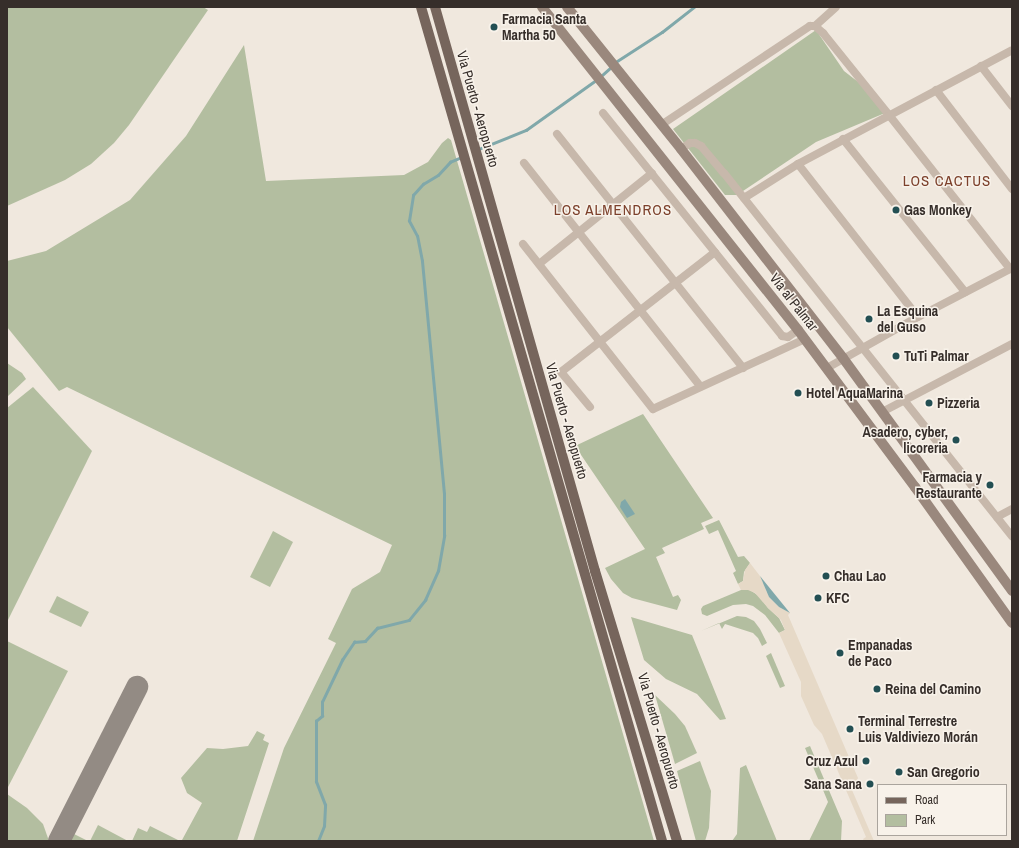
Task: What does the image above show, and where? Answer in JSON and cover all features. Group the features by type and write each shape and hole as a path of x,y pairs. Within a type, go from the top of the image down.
{"main road":[{"name":"Via Puerto - Aeropuerto","path":"421,7 662,841"},
{"name":"Via Puerto - Aeropuerto","path":"435,7 595,571 677,841"},
{"name":"Vía al Palmar","path":"542,7 805,339 1012,622"},
{"name":"Vía al Palmar","path":"567,7 681,149 843,358 1012,592"}],"street":[{"path":"661,125 810,26 815,26 836,7"},
{"path":"815,26 823,33 1011,268 862,347 827,368"},
{"path":"744,198 798,164 843,139 1012,50"},
{"path":"981,66 1012,106"},
{"path":"936,90 1012,189"},
{"path":"603,113 782,336 788,337 798,330"},
{"path":"557,134 743,368"},
{"path":"843,139 965,292"},
{"path":"681,149 690,142 701,146 1012,536"},
{"path":"524,163 701,387"},
{"path":"798,164 918,317"},
{"path":"539,264 578,231 652,173"},
{"path":"523,244 653,409 805,339"},
{"path":"590,407 561,372 715,252"},
{"path":"882,412 1012,344"},
{"path":"997,517 1012,509"}],"green space":[{"path":"7,7 203,7 208,10 129,125 114,143 91,164 65,180 7,206"},
{"path":"816,30 844,71 862,85 885,113 816,142 737,195 725,195 673,129"},
{"path":"244,45 266,181 404,175 428,162 442,143 448,138 451,140 654,841 253,841 284,748 336,643 328,639 352,589 380,572 392,545 67,387 59,391 7,327 7,261 46,251 130,200 186,136"},
{"path":"7,363 22,373 26,379 7,397"},
{"path":"33,387 92,451 7,622 7,408"},
{"path":"643,414 713,518 701,523 704,529 662,548 665,553 656,557 673,597 678,595 681,600 677,610 632,598 623,593 611,579 605,568 645,549 575,446"},
{"path":"719,520 738,557 744,556 750,563 744,572 743,581 738,584 733,573 736,571 718,530 709,534 705,526"},
{"path":"273,531 293,542 270,587 250,577"},
{"path":"741,590 750,590 759,596 768,608 779,618 785,630 779,633 765,615 753,606 746,604 733,605 707,616 702,614 701,609 703,606"},
{"path":"57,596 89,612 81,627 49,612"},
{"path":"737,616 746,617 754,621 767,643 762,646 758,638 753,633 725,624 722,629 719,623"},
{"path":"631,617 692,635 726,719 720,720 697,694 666,679 644,660"},
{"path":"7,641 68,671 7,789"},
{"path":"771,653 785,686 780,688 766,656"},
{"path":"655,695 685,726 697,753 675,764"},
{"path":"257,731 265,735 263,740 269,743 237,841 182,840 202,803 187,793 181,778 207,748 223,749 248,746"},
{"path":"810,746 824,779 819,781 805,748"},
{"path":"700,761 711,791 709,828 705,841 696,841 677,771"},
{"path":"746,765 777,841 732,841 737,834 740,768"},
{"path":"828,788 842,821 841,841 809,841 828,802 823,790"},
{"path":"7,794 27,808 43,824 49,841 7,841"},
{"path":"98,825 128,841 90,841"},
{"path":"150,826 180,841 132,841 138,828 147,832"},
{"path":"72,833 88,841 69,841"}],"shaded area":[{"path":"750,563 760,576 769,597 779,607 790,613 788,615 858,778 852,790 874,841 864,841 863,839 866,837 822,734 814,725 801,696 801,682 779,633 785,630 781,620 755,593 748,590 741,590 738,584 743,581 745,570"}],"water":[{"path":"625,499 635,514 627,518 620,507 621,502"},
{"path":"760,576 790,613 779,607 769,597"}],"waterway":[{"path":"614,63 662,32 694,7"},
{"path":"600,77 611,67"},
{"path":"479,149 526,130 596,80"},
{"path":"318,841 324,826 325,805 316,782 316,721 322,716 322,702 342,660 354,642 365,641 377,628 409,620 425,600 438,571 444,536 444,494 422,261 417,236 409,221 413,195 423,184 438,175 450,162 462,157"}],"taxiway":[{"path":"59,841 137,687"}],"place":[{"name":"Farmacia Santa Martha 50","path":"494,27"},
{"name":"Gas Monkey","path":"896,210"},
{"name":"La Esquina del Guso","path":"869,319"},
{"name":"TuTi Palmar","path":"896,356"},
{"name":"Hotel AquaMarina","path":"798,393"},
{"name":"Pizzeria","path":"929,403"},
{"name":"Asadero, cyber, licoreria","path":"956,440"},
{"name":"Farmacia y Restaurante","path":"990,485"},
{"name":"Chau Lao","path":"826,576"},
{"name":"KFC","path":"818,598"},
{"name":"Empanadas de Paco","path":"840,653"},
{"name":"Reina del Camino","path":"877,689"},
{"name":"Terminal Terrestre Luis Valdiviezo Morán","path":"850,729"},
{"name":"Cruz Azul","path":"866,761"},
{"name":"San Gregorio","path":"899,772"},
{"name":"Sana Sana","path":"870,784"}],"district":[{"name":"LOS CACTUS","path":"947,181"},
{"name":"LOS ALMENDROS","path":"613,210"}]}
